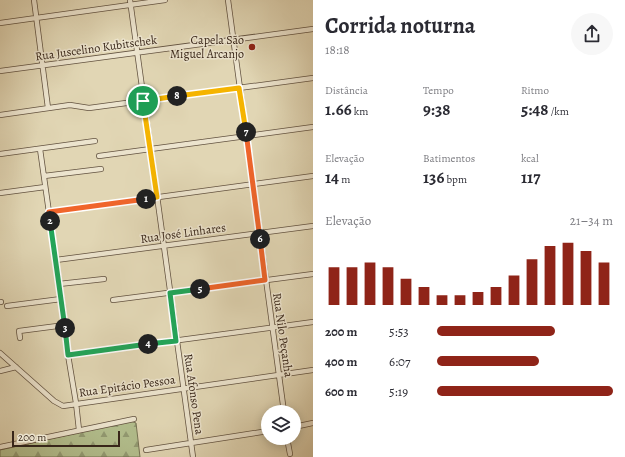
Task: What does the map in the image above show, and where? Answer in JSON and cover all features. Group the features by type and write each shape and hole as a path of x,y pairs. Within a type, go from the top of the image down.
{"street":[{"path":"34,0 48,108"},
{"path":"0,23 131,2 165,0"},
{"name":"Rua Nilo Peçanha","path":"228,0 283,405"},
{"name":"Rua Afonso Pena","path":"131,2 143,101 193,457"},
{"name":"Rua Juscelino Kubitschek","path":"0,71 313,29"},
{"path":"0,115 70,105 89,108 313,78"},
{"path":"99,156 313,127"},
{"path":"0,154 96,141"},
{"path":"40,149 79,430"},
{"path":"44,176 101,169"},
{"path":"49,212 313,176"},
{"path":"0,193 45,187"},
{"name":"Rua José Linhares","path":"56,260 313,226"},
{"path":"113,300 313,274"},
{"path":"59,284 104,279"},
{"path":"7,306 61,299"},
{"path":"68,355 313,322"},
{"path":"20,338 19,331 65,325"},
{"path":"0,353 16,367"},
{"path":"0,371 16,367"},
{"name":"Rua Epitácio Pessoa","path":"16,367 54,401 62,406 313,370"},
{"path":"0,447 134,419"},
{"path":"301,425 313,423"},
{"path":"146,450 261,432"},
{"path":"288,445 290,454"}],"green space":[{"path":"131,421 136,423 140,457 0,457 0,450"}],"place":[{"name":"Capela São Miguel Arcanjo","path":"252,47"}],"route":[{"path":"239,88 265,280 170,293 176,341 68,355 49,212 157,197 143,101 239,88"}]}
